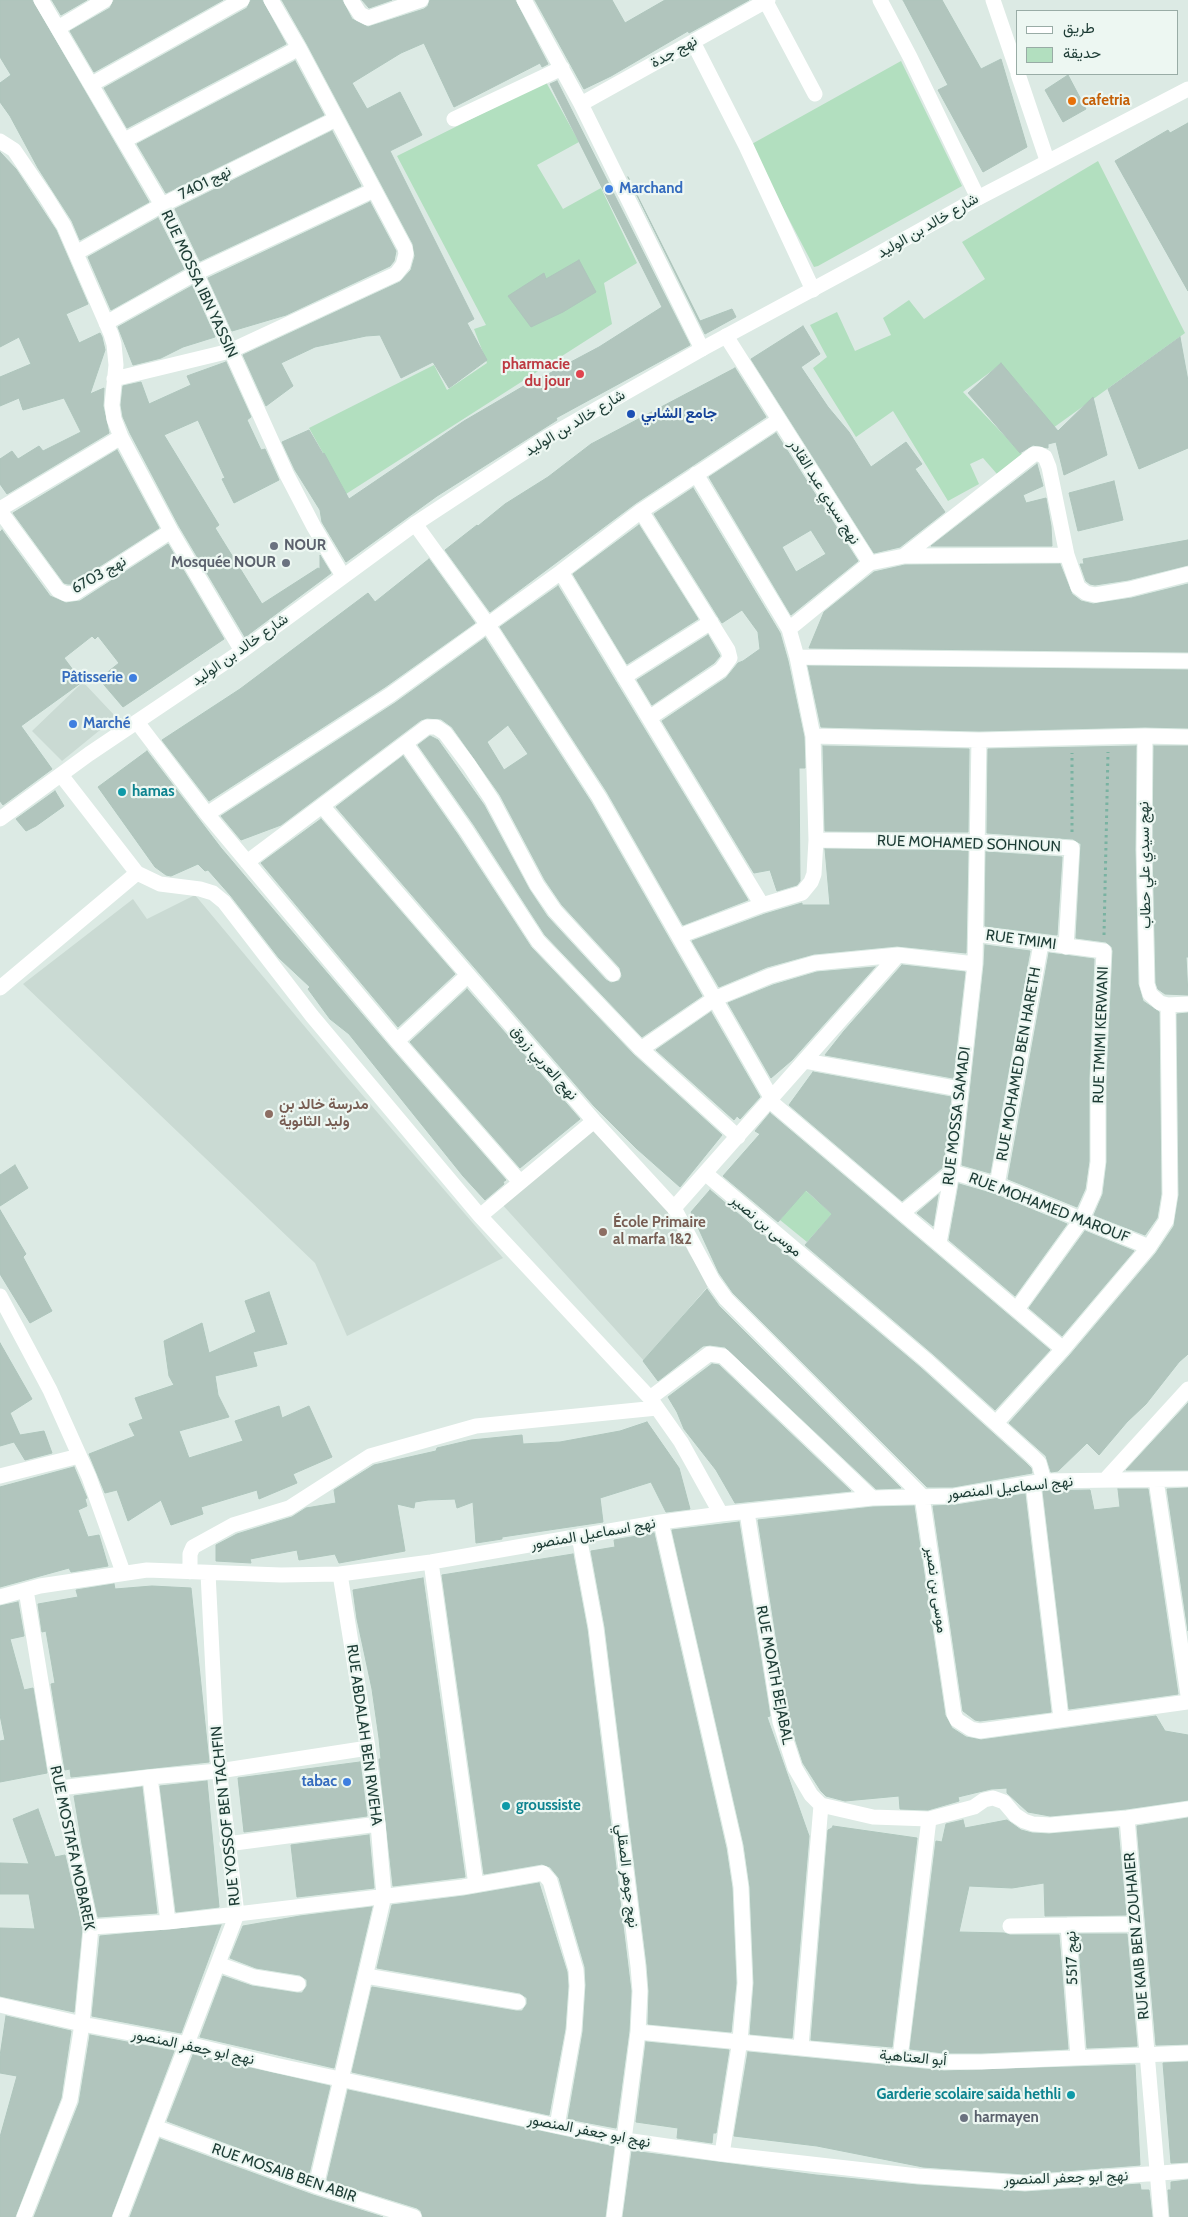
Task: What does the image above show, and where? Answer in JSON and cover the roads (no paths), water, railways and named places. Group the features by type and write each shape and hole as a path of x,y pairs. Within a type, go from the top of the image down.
{"street":[{"name":"RUE MOSSA IBN YASSIN","path":"41,0 162,205 196,273 287,475 342,576"},
{"path":"58,28 105,0"},
{"path":"92,84 242,0"},
{"path":"114,380 230,351 400,270 405,260 405,248 299,48 270,0"},
{"path":"351,0 360,14 368,18 422,0"},
{"path":"524,0 581,104 702,349"},
{"path":"766,0 815,94"},
{"name":"نهج جدة","path":"581,104 766,0"},
{"path":"880,0 910,57 978,198"},
{"path":"993,0 1016,67"},
{"path":"693,42 746,146 813,290"},
{"path":"125,140 299,48"},
{"path":"454,119 562,68"},
{"path":"1018,75 1047,160"},
{"name":"شارع خالد بن الوليد","path":"0,819 137,722 242,651 415,524 554,433 702,349 813,290 1047,160 1188,89"},
{"name":"نهج 7401","path":"76,253 162,205 336,119"},
{"path":"0,141 14,150 46,197 76,253 114,344 112,405 114,419 121,437 171,531 242,651"},
{"path":"106,323 196,273 374,190"},
{"name":"نهج سيدي عبد القادر","path":"726,336 870,563"},
{"path":"207,814 390,695 560,572 641,510 779,420"},
{"path":"0,510 121,437"},
{"path":"904,556 1034,454 1039,454 1045,457 1049,466 1068,555 1078,587 1086,593 1095,595 1130,589 1188,574"},
{"path":"679,936 762,905 796,896 808,888 814,874 816,840 813,736 797,657 789,629 696,474"},
{"name":"نهج 6703","path":"0,510 58,590 66,594 74,592 171,531"},
{"path":"641,510 728,650 730,658 721,670 649,718"},
{"path":"415,524 488,625 599,797 771,1100 1064,1349"},
{"path":"789,629 870,563 904,556 1068,555"},
{"path":"560,572 762,905"},
{"path":"624,677 711,622"},
{"path":"797,657 1188,661"},
{"path":"137,722 207,814 397,1041 520,1182"},
{"path":"247,862 323,807 427,727 436,727 445,733 492,800 555,911 613,974"},
{"path":"813,736 979,740 1145,736 1188,738"},
{"name":"نهج سيدي علي حطاب","path":"1145,736 1144,850 1147,984 1150,994 1156,1000 1168,1005"},
{"name":"RUE MOSSA SAMADI","path":"939,1244 952,1172 975,964 979,740"},
{"path":"406,744 466,830 538,941 641,1049 738,1137"},
{"path":"61,775 137,873 160,884 200,889 213,893 224,902 312,1016 480,1216 654,1403 681,1442 721,1514"},
{"name":"نهج العربي زروق","path":"323,807 467,976 594,1121 674,1208"},
{"name":"RUE MOHAMED SOHNOUN","path":"816,840 978,842 1072,848 1066,947"},
{"path":"0,988 137,873"},
{"name":"RUE TMIMI","path":"976,934 1104,951"},
{"name":"RUE MOHAMED BEN HARETH","path":"997,1185 1042,944"},
{"name":"RUE TMIMI KERWANI","path":"1017,1309 1082,1219 1089,1206 1097,1176 1098,1078 1104,951"},
{"path":"641,1049 714,999 770,976 815,963 898,955 975,964"},
{"path":"898,955 674,1208 713,1281 726,1300 922,1496"},
{"path":"397,1041 467,976"},
{"path":"996,1423 1064,1349 1149,1246 1166,1221 1170,1208 1168,1005 1188,1004"},
{"path":"805,1061 960,1089"},
{"path":"480,1216 594,1121"},
{"name":"RUE MOHAMED MAROUF","path":"902,1213 952,1172 997,1185 1149,1246"},
{"name":"موسى بن نصير","path":"705,1173 927,1361 1039,1463 1038,1482 1061,1718 980,1731 971,1729 957,1720 954,1714 922,1496"},
{"path":"0,1296 50,1390 89,1477 123,1572"},
{"path":"190,1572 190,1554 193,1547 234,1525 289,1508 370,1456 476,1426 654,1403 709,1354 723,1356 872,1498"},
{"path":"1105,1480 1188,1389"},
{"path":"0,1476 79,1456"},
{"name":"نهج اسماعيل المنصور","path":"0,1597 26,1590 123,1572 147,1570 281,1575 340,1574 431,1562 661,1522 721,1514 872,1498 954,1496 1038,1482 1188,1479"},
{"path":"1156,1480 1181,1601 1188,1695"},
{"name":"RUE MOATH BEJABAL","path":"747,1512 780,1722 794,1768 811,1795 821,1805"},
{"path":"661,1522 736,1854 744,1931 745,1983 740,2040 722,2154"},
{"name":"نهج جوهر الصقلي","path":"579,1536 596,1628 640,1991 638,2032 614,2217"},
{"path":"431,1562 476,1885"},
{"name":"RUE YOSSOF BEN TACHFIN","path":"120,2217 237,1914 219,1771 208,1573"},
{"name":"RUE ABDALAH BEN RWEHA","path":"316,2186 384,1896 378,1824 368,1748 340,1574"},
{"name":"RUE MOSTAFA MOBAREK","path":"24,2217 70,2100 82,2024 92,1927 60,1788 26,1590"},
{"path":"1061,1718 1188,1702"},
{"path":"60,1788 219,1771 368,1748"},
{"path":"150,1777 168,1922"},
{"path":"801,2046 821,1805 873,1817 929,1819 974,1807 984,1800 993,1798 1004,1802 1015,1815 1033,1824 1050,1825 1127,1818 1188,1808"},
{"name":"RUE KAIB BEN ZOUHAIER","path":"1127,1818 1161,2217"},
{"path":"900,2058 929,1819"},
{"path":"227,1844 378,1824"},
{"path":"92,1927 168,1922 237,1914 476,1885 541,1873 546,1874 550,1881 576,1970 577,1986 574,2030 557,2126"},
{"name":"نهج 5517","path":"1078,2056 1068,1925 1136,1924"},
{"path":"1010,1926 1068,1925"},
{"path":"218,1964 254,1977 298,1984"},
{"path":"366,1976 518,2002"},
{"name":"نهج ابو جعفر المنصور","path":"0,2006 188,2044 625,2140 722,2154 918,2176 1025,2183 1188,2171"},
{"name":"أبو العتاهية","path":"638,2032 801,2046 900,2058 981,2062 1078,2056 1188,2053"},
{"name":"RUE MOSAIB BEN ABIR","path":"155,2127 316,2186 414,2217"}],"place":[{"name":"cafetria","path":"1072,101"},
{"name":"Marchand","path":"609,189"},
{"name":"pharmacie du jour","path":"580,374"},
{"name":"جامع الشابي","path":"631,414"},
{"name":"NOUR","path":"274,546"},
{"name":"Mosquée NOUR","path":"286,563"},
{"name":"Pâtisserie","path":"133,678"},
{"name":"Marché","path":"73,724"},
{"name":"hamas","path":"122,792"},
{"name":"مدرسة خالد بن وليد الثانوية","path":"269,1114"},
{"name":"École Primaire al marfa 1&2","path":"603,1232"},
{"name":"tabac","path":"347,1782"},
{"name":"groussiste","path":"506,1806"},
{"name":"Garderie scolaire saida hethli","path":"1071,2095"},
{"name":"harmayen","path":"964,2118"}]}
